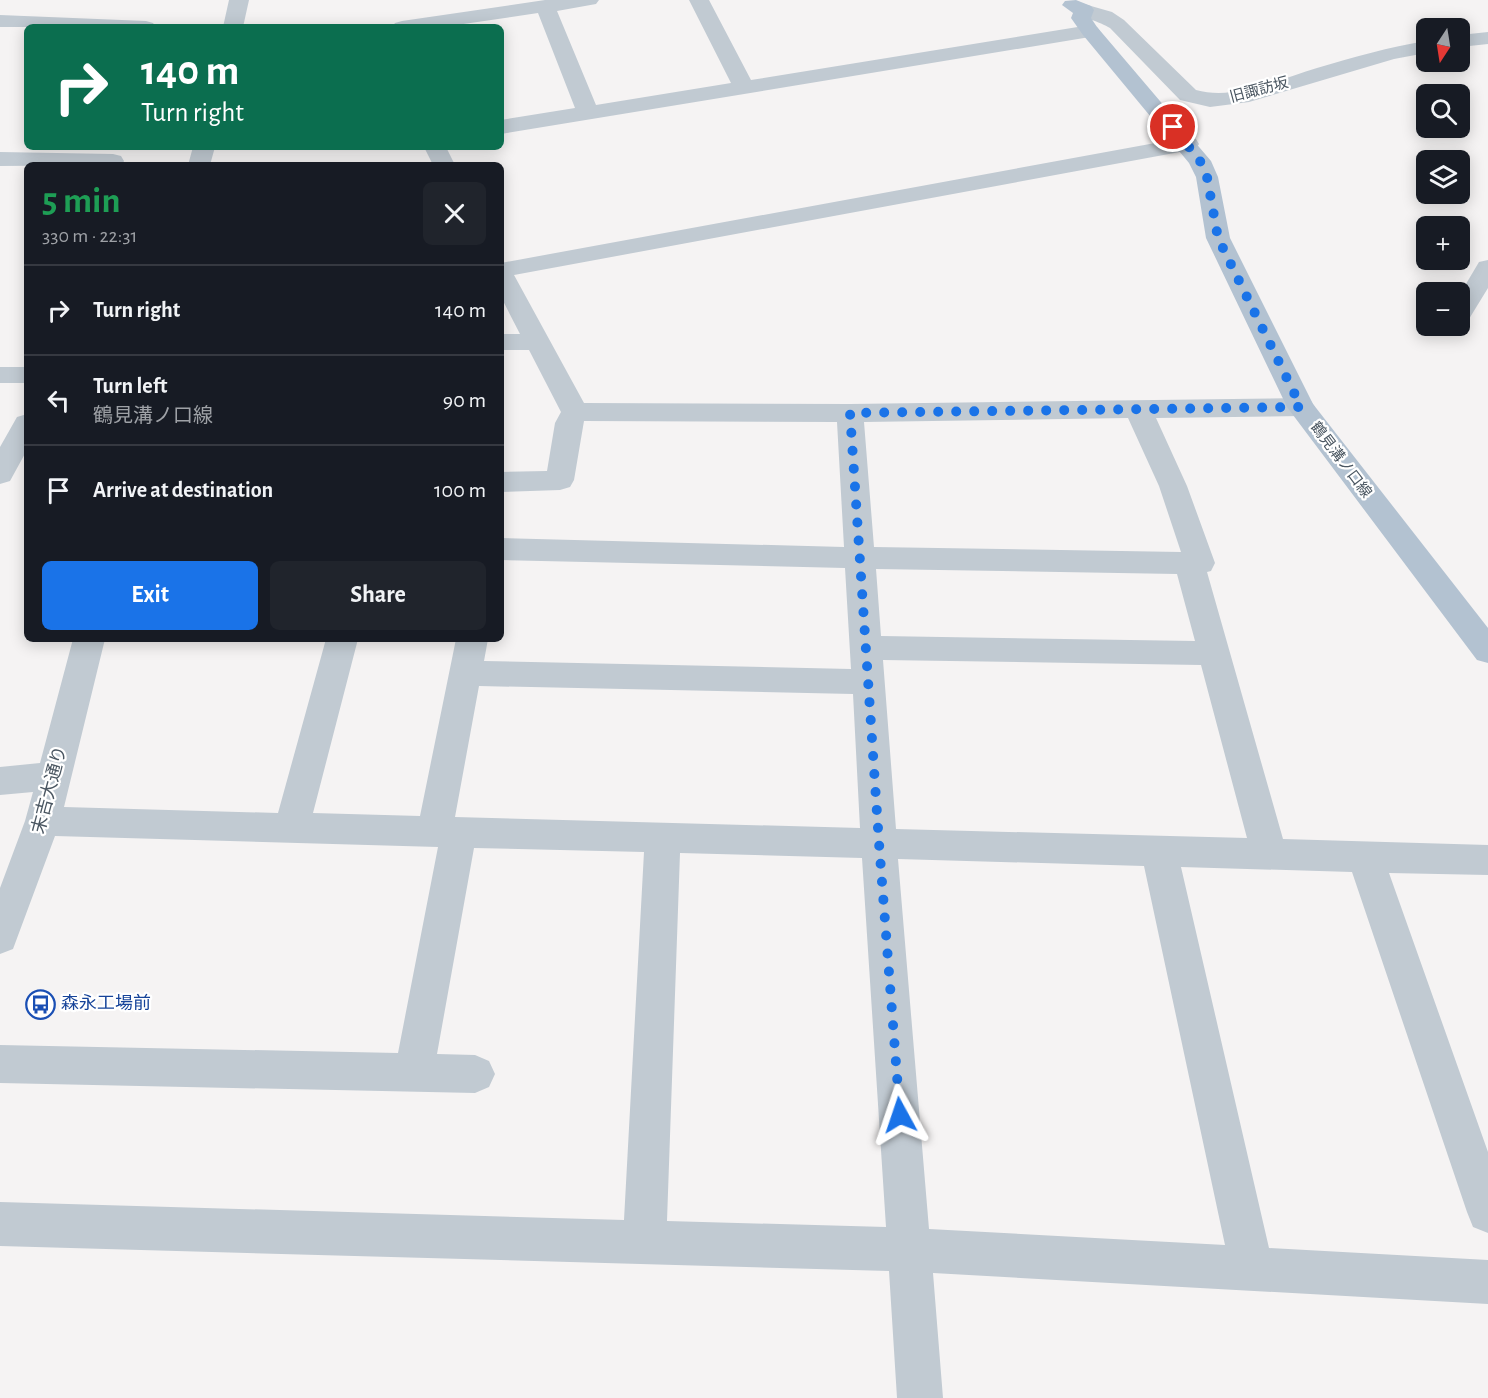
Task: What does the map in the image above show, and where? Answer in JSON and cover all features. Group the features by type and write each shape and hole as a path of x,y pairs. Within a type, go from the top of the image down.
{"main road":[{"name":"鶴見溝ノ口線","path":"1084,12 1200,161 1207,177 1218,238 1301,407 1488,651"}],"street":[{"path":"234,24 239,0"},
{"path":"422,24 590,0"},
{"path":"699,0 744,87"},
{"path":"504,127 744,87 1119,3"},
{"path":"545,6 588,113"},
{"name":"旧諏訪坂","path":"1084,12 1105,16 1117,24 1188,94 1210,101 1241,97 1391,53 1416,48"},
{"path":"0,21 73,24"},
{"path":"1470,39 1488,38"},
{"path":"504,271 1188,144"},
{"path":"0,159 113,161"},
{"path":"1470,297 1488,267"},
{"path":"504,278 535,342 575,412"},
{"path":"504,342 535,342"},
{"path":"0,375 24,375"},
{"path":"575,412 850,413 1301,407"},
{"path":"504,549 859,558 1200,563 1173,486 1138,409"},
{"path":"504,482 561,480 569,423 575,412"},
{"path":"850,413 920,1398"},
{"path":"0,474 24,429"},
{"path":"1190,564 1269,854"},
{"name":"末吉大通り","path":"0,937 43,821 88,642"},
{"path":"292,828 341,642"},
{"path":"414,1073 447,832 465,673 471,642"},
{"path":"465,673 867,665 1214,654"},
{"path":"0,781 55,776"},
{"path":"43,821 1488,860"},
{"path":"645,1242 663,838"},
{"path":"1159,851 1252,1268"},
{"path":"1365,856 1488,1212"},
{"path":"0,1064 475,1074"},
{"path":"0,1224 911,1251 1488,1282"}],"place":[{"name":"森永工場前","path":"40,1004"}],"route":[{"path":"900,1115 850,413 1301,407 1218,238 1207,177 1200,161 1173,127"}]}
